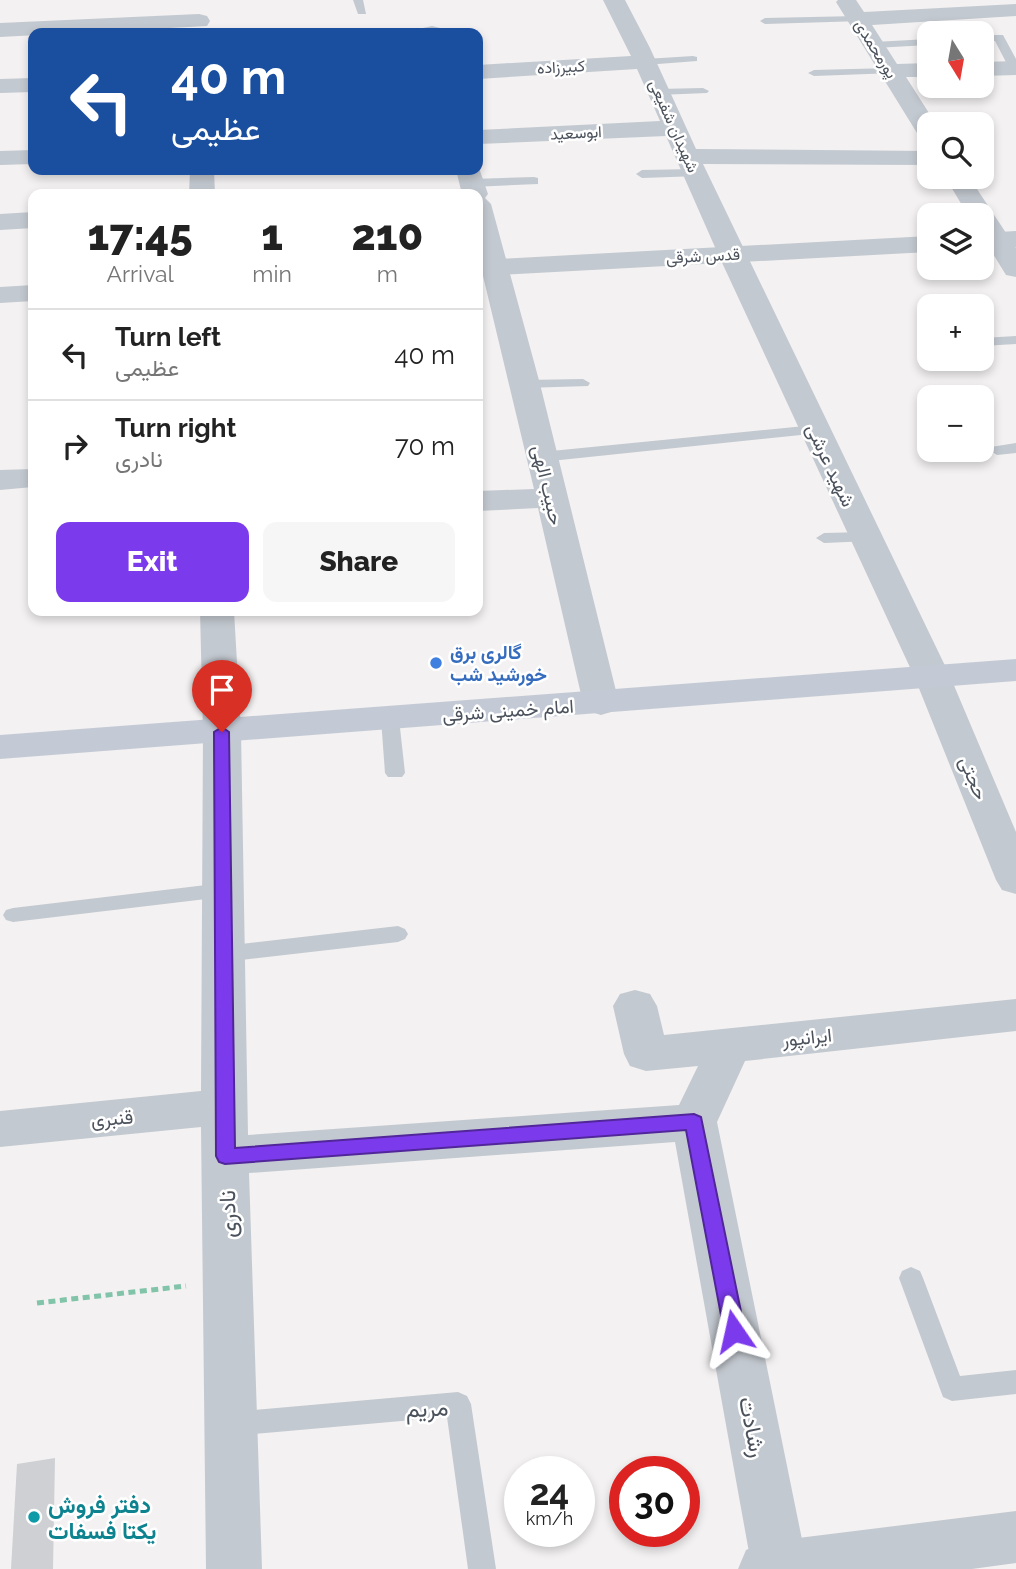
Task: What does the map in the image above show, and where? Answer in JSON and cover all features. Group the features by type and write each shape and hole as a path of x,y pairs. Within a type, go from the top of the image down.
{"main road":[{"name":"امام خمینی شرقی","path":"0,747 601,704 1016,670"}],"street":[{"name":"شهیدان شفیعی","path":"614,0 645,62 731,254"},
{"path":"852,9 1016,10"},
{"name":"پورمحمدی","path":"852,9 917,114"},
{"path":"33,28 199,18"},
{"path":"0,30 28,28"},
{"name":"کبیرزاده","path":"483,72 645,62"},
{"path":"994,69 1016,68"},
{"path":"891,72 917,71"},
{"path":"0,86 28,85"},
{"name":"ابوسعید","path":"483,137 674,128"},
{"path":"0,158 28,157"},
{"path":"691,165 917,158"},
{"path":"0,222 28,220"},
{"path":"998,240 1016,269"},
{"name":"قدس شرقی","path":"486,267 917,245"},
{"name":"حبیب الهی","path":"483,247 498,330 524,384 601,704"},
{"name":"شهید عرشی","path":"731,254 932,676"},
{"path":"0,295 28,293"},
{"path":"0,480 28,478"},
{"path":"483,501 551,498"},
{"name":"نادری","path":"217,616 222,732 225,1156 234,1569"},
{"name":"حجتی","path":"932,676 1016,880"},
{"name":"ایرانپور","path":"635,1006 646,1054 1016,1015"},
{"path":"225,1156 694,1122 730,1045"},
{"name":"قنبری","path":"0,1129 225,1107"},
{"name":"رشادت","path":"694,1122 775,1568"},
{"path":"775,1568 1016,1536"}],"lane":[{"path":"358,0 362,12"},
{"path":"765,20 852,9"},
{"path":"994,37 999,37 1016,68"},
{"path":"874,45 917,42"},
{"path":"645,62 692,59"},
{"path":"814,73 891,72"},
{"path":"658,92 703,91"},
{"path":"642,174 691,165"},
{"path":"483,193 534,181"},
{"path":"994,341 1016,340"},
{"path":"524,384 583,383"},
{"path":"541,457 815,430"},
{"path":"997,450 1016,448"},
{"path":"824,538 865,537"},
{"path":"390,719 395,773"},
{"path":"13,915 223,890"},
{"path":"224,954 398,934"},
{"path":"911,1278 951,1389 1016,1382"},
{"name":"مریم","path":"231,1424 458,1404 482,1569"}],"path":[{"path":"37,1303 228,1281"}],"building":[{"name":"دفتر فروش یکتا فسفات","path":"55,1458 53,1569 11,1569 17,1464"}],"place":[{"name":"گالری برق خورشید شب","path":"436,663"},
{"name":"دفتر فروش یکتا فسفات","path":"34,1517"}],"route":[{"path":"222,732 225,1156 694,1122 734,1331"}]}
